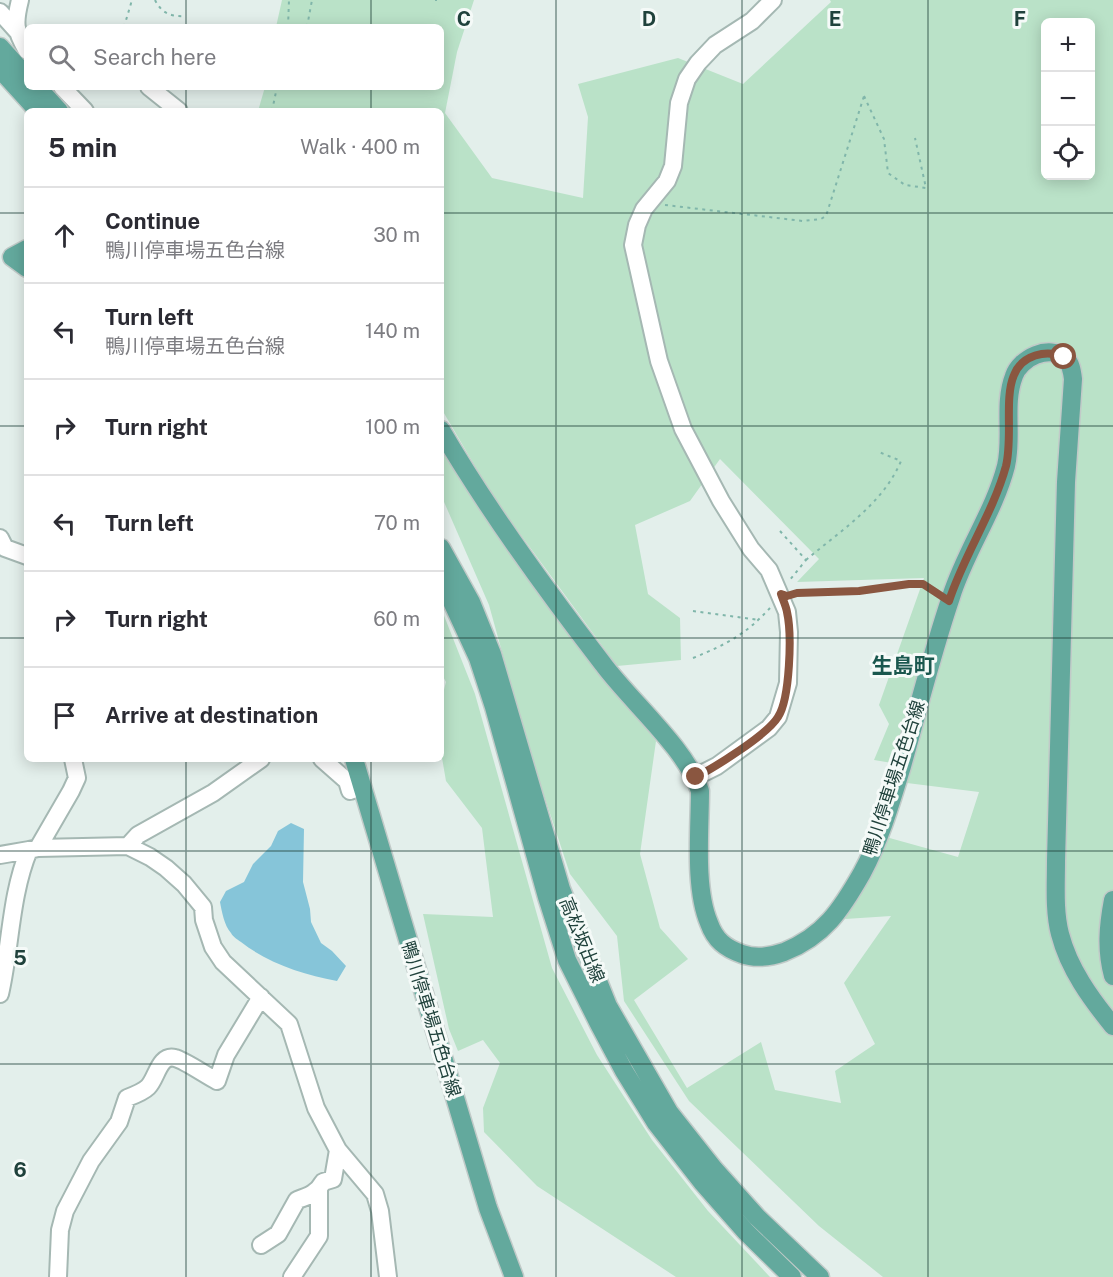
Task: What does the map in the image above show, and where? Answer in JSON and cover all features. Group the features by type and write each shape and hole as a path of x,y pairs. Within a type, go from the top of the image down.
{"main road":[{"path":"0,47 24,73"},
{"path":"0,69 35,108"},
{"path":"40,90 55,108"},
{"name":"鴨川停車場五色台線","path":"444,435 466,473 516,546 604,666 665,736 696,777 700,791 702,889 708,921 714,934 723,945 749,956 765,957 812,939 831,921 862,872 878,838 896,788 949,601 992,504 1006,463 1010,398 1014,374 1023,362 1043,352 1055,353 1064,357 1070,364 1073,379 1066,482 1056,861 1057,907 1060,933 1067,955 1080,980 1113,1026"},
{"name":"高松坂出線","path":"444,553 471,602 492,654 561,889 608,1006 669,1113 714,1169 757,1217 820,1277"},
{"name":"高松坂出線","path":"444,584 478,658 567,960 594,1014 624,1071 656,1123 709,1191 746,1232 792,1277"},
{"name":"鴨川停車場五色台線","path":"355,762 488,1208 514,1277"},
{"path":"1113,900 1107,940 1109,963 1113,976"}],"street":[{"path":"20,0 17,13 22,39"},
{"path":"696,777 717,766 769,728 778,717 788,683 788,612 769,570 751,549 721,501 683,429 659,361 633,245 637,225 644,209 667,181 673,166 679,103 687,79 715,45 752,21 773,0"},
{"path":"0,12 22,39"},
{"path":"65,90 82,108"},
{"path":"153,90 175,108"},
{"path":"2,548 24,555"},
{"path":"0,994 21,870 71,791 77,778 74,762"},
{"path":"128,846 138,836 213,793 257,762"},
{"path":"325,762 347,781 350,791 362,787"},
{"path":"0,855 34,849 128,846 150,857 184,884 204,907 204,920 213,947 223,962 289,1024 316,1108 338,1150 375,1194 381,1211 388,1277"},
{"path":"58,1277 60,1230 65,1211 91,1161 119,1122 127,1098 148,1087 157,1076 159,1065 166,1059 174,1057 217,1082 226,1055 261,997"},
{"path":"292,1277 319,1236 319,1189 322,1182 333,1179 338,1150"},
{"path":"261,1245 278,1234 297,1200 310,1196 319,1189"}],"path":[{"path":"125,24 132,0"},
{"path":"156,0 159,8 173,17 186,16"},
{"path":"288,24 289,0"},
{"path":"308,24 312,0"},
{"path":"274,108 277,90"},
{"path":"650,203 803,220 821,219 826,216 864,96 884,139 888,173 905,185 926,188 915,138"},
{"path":"693,658 730,642 759,620 806,560 860,515 897,471 901,461 879,452"},
{"path":"780,531 806,560"},
{"path":"781,594 787,596 797,593 859,591 923,584 949,601"},
{"path":"693,611 759,620"}],"green space":[{"path":"282,0 474,0 457,52 445,113 492,178 583,198 588,117 578,84 678,58 743,84 831,2 830,0 1113,0 1113,1277 883,1277 819,1226 689,1101 624,1001 617,936 570,874 530,753 489,605 444,502 444,455 546,604 656,741 640,854 660,928 688,959 634,1000 687,1088 761,1042 775,1090 841,1103 835,1071 875,1044 844,983 891,916 845,919 886,837 958,857 979,792 907,783 910,766 874,760 889,724 879,705 924,578 797,582 819,559 720,459 690,501 635,525 648,594 680,618 681,660 617,666 493,497 444,413 444,108 259,108 264,90 444,90 444,24 277,24"},
{"path":"444,616 475,694 552,968 597,1055 652,1140 708,1211 770,1277 676,1277 537,1186 484,1132 483,1108 500,1063 483,1040 458,1051 449,1029 423,914 493,917 482,828 446,781 443,762 446,682 444,678"}],"water":[{"path":"291,823 304,829 303,882 311,922 321,943 346,966 337,981 299,971 252,950 234,937 224,918 220,902 226,891 244,882 253,864 271,846 278,831"}],"district":[{"name":"生島町","path":"903,666"}],"route":[{"path":"696,777 717,766 769,728 778,717 788,683 788,612 781,594 787,596 797,593 859,591 923,584 949,601 992,504 1006,463 1009,445 1010,398 1014,374 1023,362 1043,352 1055,353 1064,357"}]}
